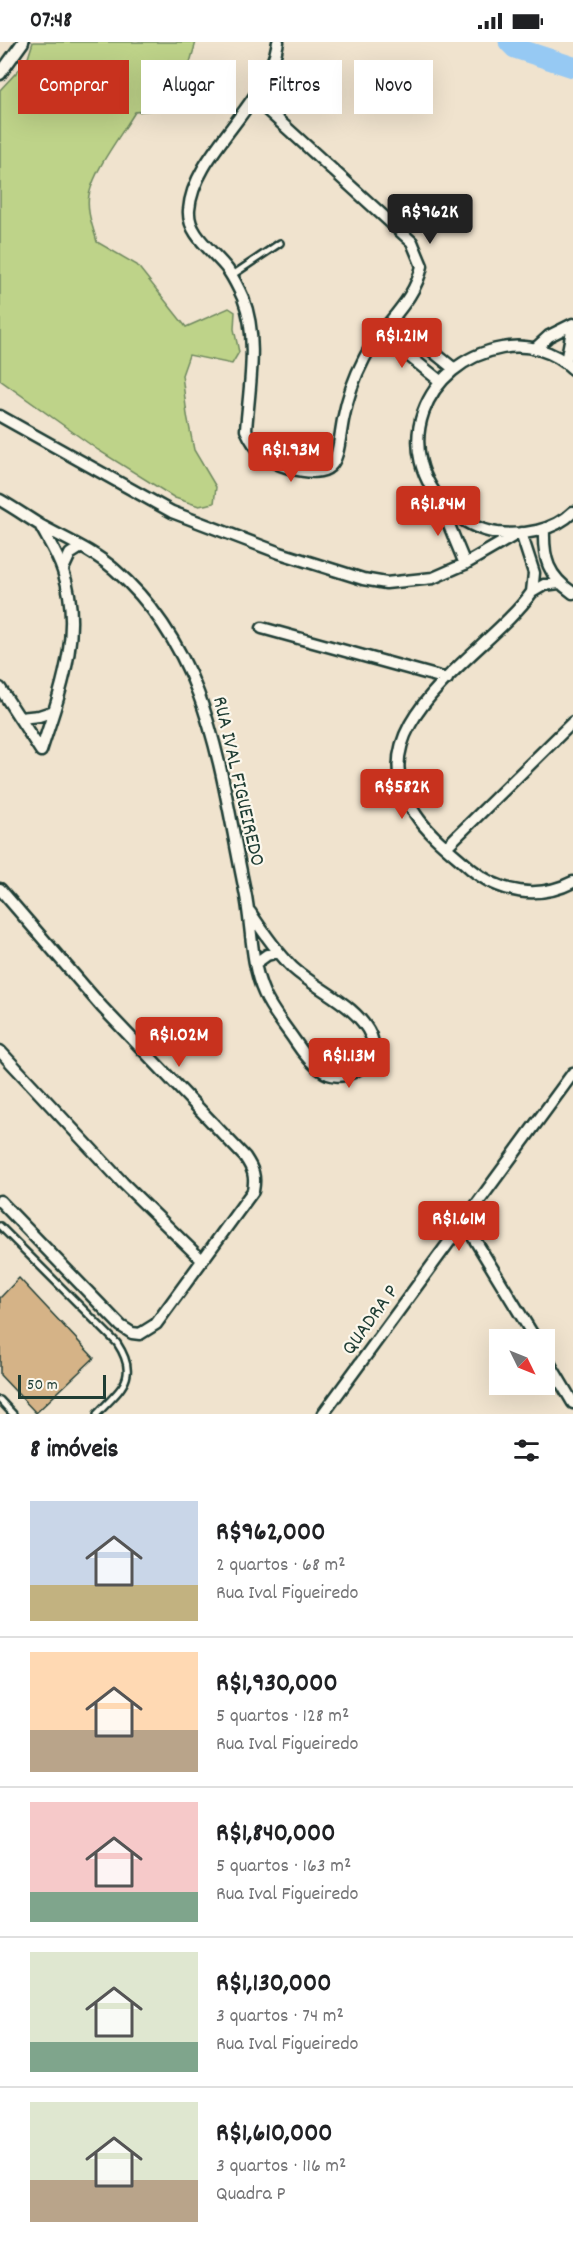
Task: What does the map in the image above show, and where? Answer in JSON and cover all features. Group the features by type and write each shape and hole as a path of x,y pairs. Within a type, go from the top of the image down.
{"street":[{"path":"0,74 23,42"},
{"path":"272,60 278,42"},
{"path":"248,109 194,186 188,212 200,239 231,276 243,299 250,321 246,430 260,453 284,466 308,473 323,471 336,459 340,449 343,421 355,379 365,356 412,294 420,279 422,266 412,242 271,114"},
{"path":"394,320 453,368"},
{"path":"537,347 549,336 573,324"},
{"path":"465,564 438,499 425,477 419,452 420,427 427,402 440,381 453,368 482,351 512,346 537,347 569,365 573,324"},
{"path":"382,334 440,381"},
{"path":"0,416 172,512 301,560 386,584 410,583 433,578 465,564 518,534"},
{"path":"438,499 459,519 486,531 518,534 544,529 573,512"},
{"name":"RUA IVAL FIGUEIREDO","path":"0,500 112,567 146,602 176,644 206,708 250,912 256,963 264,995 300,1049 326,1073 339,1076 353,1074 363,1066 373,1049 372,1038 366,1027 358,1016 315,986 278,952 250,912"},
{"path":"0,687 41,751 54,711 73,636 72,607 63,569 40,525"},
{"path":"544,529 545,557 548,567 559,584 573,593"},
{"path":"518,534 534,573 532,592"},
{"path":"63,569 70,554 81,547"},
{"path":"559,584 544,585 532,592 514,614 435,692 411,719 397,762 406,797 415,815 446,847 474,871 500,888 522,892 573,882"},
{"path":"262,628 401,664 422,673 447,679"},
{"path":"422,673 435,692"},
{"path":"20,718 39,716 54,711"},
{"path":"446,847 573,722"},
{"path":"0,889 102,1007 246,1157 254,1170 253,1191 156,1324 147,1332 132,1333 121,1326 0,1202"},
{"path":"256,963 267,955 278,952"},
{"path":"0,1051 123,1183 201,1260"},
{"name":"QUADRA P","path":"323,1414 573,1073"},
{"path":"464,1222 529,1329"},
{"path":"555,1373 573,1403"}],"lane":[{"path":"231,276 279,243"},
{"path":"0,1226 117,1343 128,1359 129,1372 123,1387 97,1414"},
{"path":"0,1400 13,1414"}],"green space":[{"path":"33,42 196,42 191,60 141,60 141,111 135,112 97,173 89,195 88,207 97,242 137,265 186,327 229,308 235,312 234,329 239,352 232,364 189,355 182,375 194,450 216,487 214,503 199,506 175,498 98,450 0,380 0,90 18,71 18,114 129,114 129,60 27,60"}],"building":[{"path":"19,1278 94,1358 36,1413 0,1375 0,1298"}],"waterway":[{"path":"509,42 515,48 573,67"}]}
